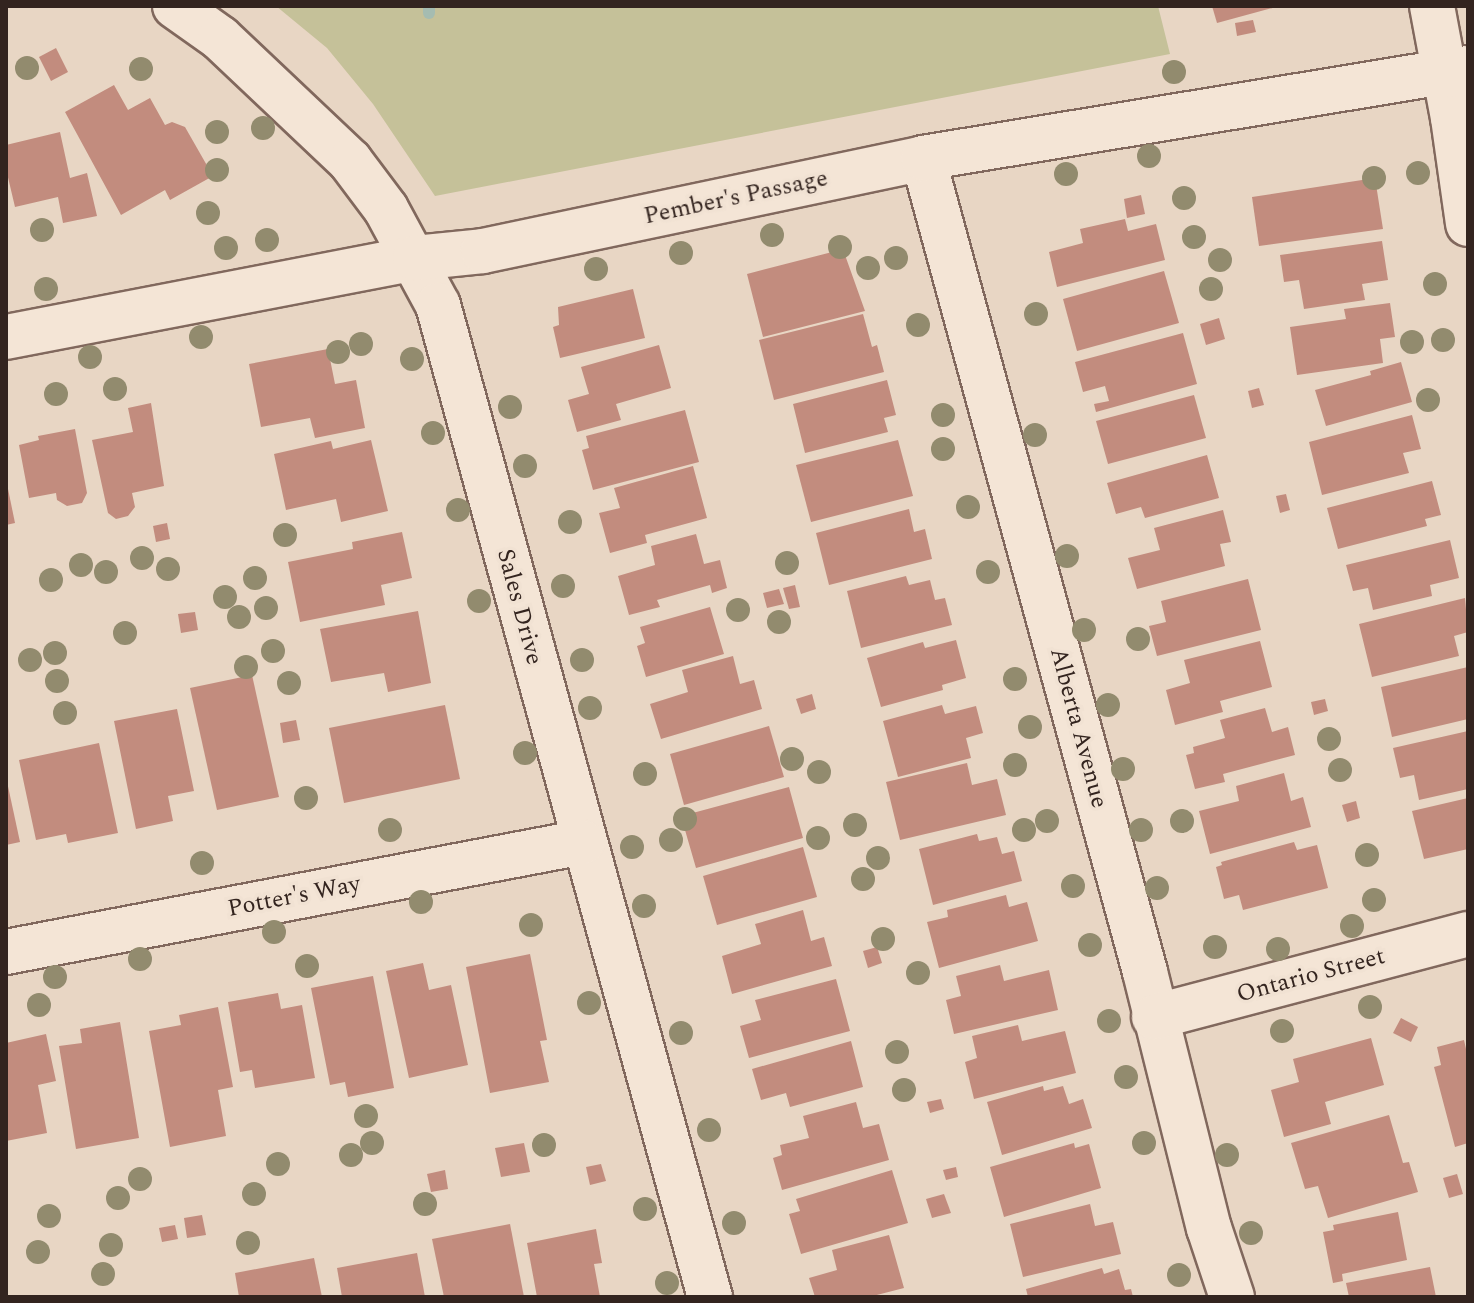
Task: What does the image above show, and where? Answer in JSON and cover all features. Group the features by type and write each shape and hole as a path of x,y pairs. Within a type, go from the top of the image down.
{"street":[{"name":"Sales Drive","path":"175,6 220,38 350,161 386,209 438,305 710,1297"},
{"path":"1432,6 1456,70 1468,224"},
{"name":"Pember's Passage","path":"6,337 415,258 483,251 923,158 1456,70"},
{"name":"Alberta Avenue","path":"923,158 1209,1228 1232,1297"},
{"name":"Potter's Way","path":"6,952 583,842"},
{"name":"Ontario Street","path":"1154,1017 1468,934"}],"shaded area":[{"path":"276,6 1158,6 1170,54 435,196 373,104 327,48"}],"building":[{"path":"1212,6 1276,6 1276,7 1217,23"},
{"path":"1253,20 1256,32 1237,36 1235,23"},
{"path":"56,48 68,72 51,81 39,57"},
{"path":"114,85 128,110 150,98 165,125 172,122 185,127 213,176 170,200 165,190 121,215 65,112"},
{"path":"60,132 70,178 87,173 97,216 63,223 58,197 15,207 6,169 6,145"},
{"path":"1375,178 1383,229 1259,246 1252,197"},
{"path":"1141,195 1145,214 1127,218 1124,199"},
{"path":"1125,219 1128,231 1156,224 1165,260 1057,287 1049,252 1083,243 1080,229"},
{"path":"1382,241 1388,280 1362,284 1365,300 1304,309 1299,280 1284,282 1280,255"},
{"path":"836,251 837,258 845,255 865,311 763,337 747,274"},
{"path":"1164,271 1179,323 1077,351 1063,299"},
{"path":"633,289 645,338 560,358 553,327 559,325 558,307"},
{"path":"1390,303 1395,337 1380,339 1383,363 1297,375 1290,327 1346,319 1344,309"},
{"path":"863,314 872,347 877,345 884,372 774,400 759,340"},
{"path":"1219,318 1225,339 1206,345 1200,324"},
{"path":"1183,333 1197,384 1096,412 1094,404 1109,401 1105,386 1083,392 1075,362"},
{"path":"659,345 671,388 616,404 621,420 577,432 568,400 589,394 581,367"},
{"path":"328,349 335,384 356,380 365,428 315,438 310,418 261,427 249,364"},
{"path":"1401,362 1412,402 1326,426 1315,390 1371,375 1370,371"},
{"path":"887,380 896,415 884,418 888,432 805,453 793,404"},
{"path":"1259,388 1264,405 1252,408 1248,391"},
{"path":"1194,395 1206,438 1108,464 1096,421"},
{"path":"151,403 164,486 132,493 135,507 128,516 116,519 108,513 92,440 133,432 128,408"},
{"path":"685,410 699,462 593,490 582,450 589,448 586,436"},
{"path":"1412,415 1421,449 1403,453 1409,473 1322,495 1309,442"},
{"path":"75,429 87,493 82,503 67,506 57,500 56,493 29,498 19,445 39,440 38,436"},
{"path":"371,440 388,511 341,522 336,499 286,510 274,454 331,441 333,449"},
{"path":"898,440 913,496 811,522 796,465"},
{"path":"1207,455 1219,498 1145,518 1141,507 1116,514 1107,483"},
{"path":"693,466 707,518 645,535 647,543 610,553 599,513 620,508 614,488"},
{"path":"1432,481 1441,515 1425,519 1427,526 1338,549 1327,508"},
{"path":"6,485 15,523 6,525"},
{"path":"1286,494 1290,510 1280,513 1276,496"},
{"path":"909,509 914,532 925,529 932,559 829,585 816,533"},
{"path":"1223,510 1231,542 1220,544 1225,566 1137,589 1128,558 1160,550 1154,528"},
{"path":"167,523 170,539 156,542 153,526"},
{"path":"402,532 412,578 381,585 385,605 300,622 288,562 353,549 352,542"},
{"path":"696,534 704,564 720,560 727,588 712,593 710,585 657,600 660,607 629,615 618,576 655,565 651,546"},
{"path":"1450,540 1459,578 1430,585 1432,596 1373,610 1368,588 1353,591 1346,565"},
{"path":"906,576 909,585 930,580 935,600 945,598 952,625 861,648 847,591"},
{"path":"1248,579 1261,630 1157,656 1149,626 1166,622 1161,601"},
{"path":"795,585 800,607 789,609 783,588"},
{"path":"779,589 784,604 767,608 763,593"},
{"path":"1465,598 1468,632 1454,636 1459,656 1372,677 1359,624"},
{"path":"710,607 724,654 646,677 637,646 645,643 640,627"},
{"path":"418,611 431,683 388,692 384,673 331,682 320,629"},
{"path":"195,612 198,630 181,633 178,614"},
{"path":"956,640 966,678 942,685 943,690 881,707 867,658 923,642 925,648"},
{"path":"1260,641 1272,687 1220,701 1223,712 1175,725 1166,690 1190,683 1184,660"},
{"path":"733,656 740,684 754,680 762,709 661,739 650,704 688,692 682,670"},
{"path":"1468,667 1468,719 1392,737 1381,687"},
{"path":"252,675 279,797 217,810 190,688"},
{"path":"812,694 816,709 801,714 796,699"},
{"path":"1325,699 1328,711 1314,715 1311,702"},
{"path":"445,705 460,779 344,803 329,728"},
{"path":"942,705 945,714 976,706 983,733 966,738 971,758 898,777 883,721"},
{"path":"1265,708 1272,732 1288,727 1295,755 1223,774 1225,782 1195,789 1186,755 1194,753 1193,747 1225,738 1220,720"},
{"path":"177,709 194,791 168,796 173,821 136,829 114,721"},
{"path":"296,720 300,740 283,743 280,723"},
{"path":"769,726 784,777 684,805 670,754"},
{"path":"1468,731 1468,789 1419,800 1414,775 1400,778 1393,748"},
{"path":"99,743 118,833 68,843 66,834 36,840 19,760"},
{"path":"967,763 972,785 997,779 1006,815 900,840 886,782"},
{"path":"1284,773 1291,801 1303,797 1311,827 1210,854 1199,811 1239,801 1236,786"},
{"path":"6,777 20,842 6,845"},
{"path":"789,787 803,838 696,868 685,830 692,828 689,814"},
{"path":"1468,798 1468,849 1424,859 1412,811"},
{"path":"1356,801 1360,818 1347,822 1342,805"},
{"path":"977,834 979,841 997,837 1002,854 1014,851 1022,881 933,905 919,849"},
{"path":"1294,842 1297,850 1317,845 1328,888 1243,910 1239,895 1224,899 1216,867 1222,865 1221,862"},
{"path":"803,847 817,897 717,925 703,876"},
{"path":"1006,895 1009,907 1027,902 1038,941 939,968 927,922 948,917 947,910"},
{"path":"803,910 811,941 824,937 832,966 732,994 722,956 761,944 755,924"},
{"path":"877,947 882,963 868,968 863,951"},
{"path":"530,954 547,1040 540,1041 549,1082 490,1093 466,967"},
{"path":"423,963 429,990 451,985 468,1065 409,1078 386,971"},
{"path":"1000,965 1004,981 1049,970 1058,1010 954,1034 946,1000 961,996 956,976"},
{"path":"373,976 394,1088 348,1097 345,1082 330,1085 311,988"},
{"path":"836,979 850,1031 749,1058 740,1026 761,1020 755,1000"},
{"path":"278,993 281,1009 302,1005 315,1078 255,1088 252,1070 240,1072 228,1002"},
{"path":"218,1007 233,1087 218,1090 226,1136 170,1147 149,1031 181,1025 179,1015"},
{"path":"1401,1018 1418,1027 1411,1042 1393,1033"},
{"path":"120,1022 139,1138 76,1149 59,1046 82,1043 80,1029"},
{"path":"1018,1025 1022,1041 1065,1031 1076,1073 974,1099 965,1062 977,1058 972,1036"},
{"path":"46,1034 56,1081 38,1085 47,1133 6,1141 6,1043"},
{"path":"1371,1038 1384,1085 1325,1102 1331,1124 1284,1137 1271,1090 1299,1082 1293,1059"},
{"path":"1464,1040 1468,1058 1468,1143 1455,1147 1434,1067 1441,1065 1437,1047"},
{"path":"851,1041 863,1087 790,1107 786,1093 761,1100 752,1069"},
{"path":"1043,1086 1044,1091 1063,1086 1069,1104 1083,1099 1092,1128 1002,1155 987,1102"},
{"path":"941,1099 944,1109 930,1113 927,1102"},
{"path":"856,1102 863,1128 879,1124 889,1160 782,1190 773,1158 782,1155 780,1145 809,1138 803,1116"},
{"path":"1389,1115 1403,1163 1409,1162 1418,1192 1328,1218 1318,1186 1305,1189 1291,1143"},
{"path":"524,1143 530,1172 501,1177 495,1148"},
{"path":"1074,1143 1075,1148 1089,1144 1101,1188 1004,1217 990,1167"},
{"path":"601,1164 606,1181 590,1185 586,1167"},
{"path":"956,1167 958,1177 946,1180 943,1170"},
{"path":"445,1170 448,1189 431,1192 427,1174"},
{"path":"892,1170 908,1223 801,1254 789,1214 800,1211 796,1199"},
{"path":"1457,1174 1463,1194 1449,1198 1443,1178"},
{"path":"944,1194 951,1213 932,1218 926,1199"},
{"path":"1090,1204 1095,1226 1113,1222 1121,1254 1023,1277 1010,1224"},
{"path":"1398,1212 1407,1260 1342,1274 1343,1281 1333,1283 1323,1232 1334,1230 1333,1225"},
{"path":"202,1215 206,1235 187,1238 184,1218"},
{"path":"510,1224 524,1297 444,1297 432,1239"},
{"path":"175,1225 178,1239 162,1242 159,1228"},
{"path":"596,1229 602,1263 594,1264 600,1297 537,1297 527,1243"},
{"path":"889,1235 904,1288 869,1297 815,1297 809,1278 837,1270 832,1250"},
{"path":"417,1253 425,1297 342,1297 337,1268"},
{"path":"314,1258 322,1297 239,1297 235,1273"},
{"path":"1430,1267 1436,1297 1349,1297 1346,1283"},
{"path":"1102,1268 1104,1274 1119,1269 1125,1290 1131,1289 1133,1297 1028,1297 1026,1289"}],"waterway":[{"path":"429,6 429,13"}]}
